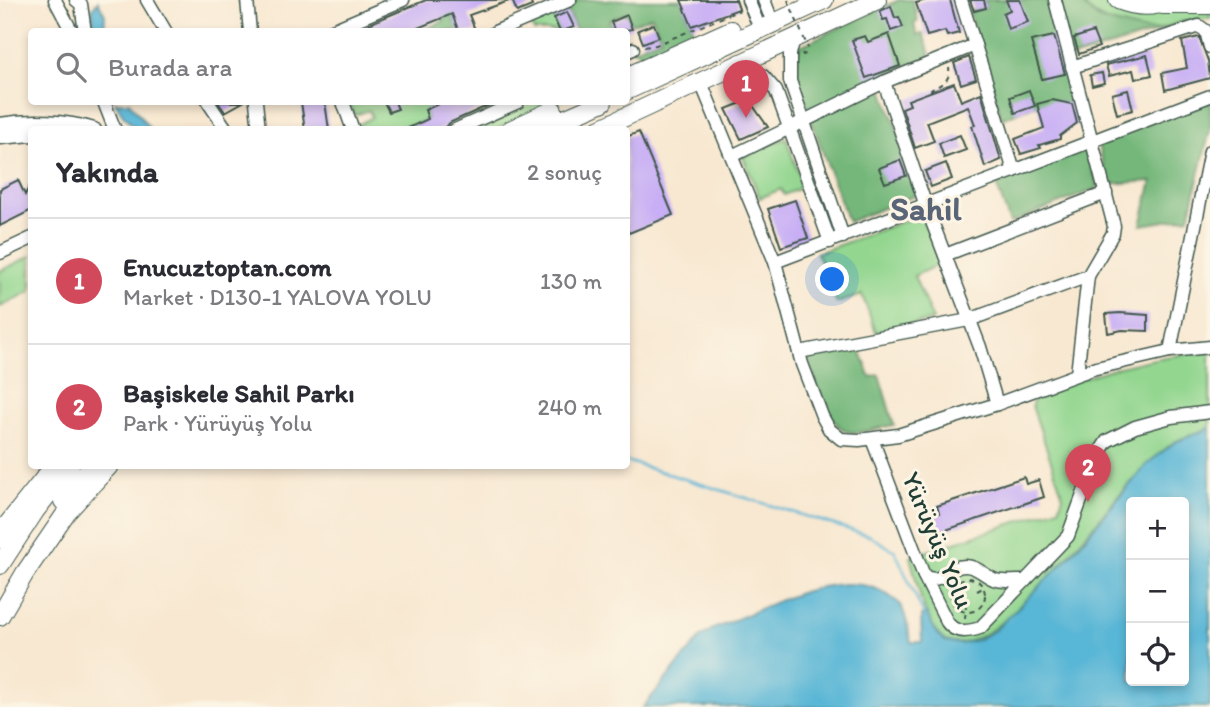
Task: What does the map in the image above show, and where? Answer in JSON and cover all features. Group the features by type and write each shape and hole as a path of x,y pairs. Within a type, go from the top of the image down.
{"highway":[{"path":"630,75 757,8 798,0"},
{"path":"630,89 824,0"},
{"path":"605,126 700,80 801,43 877,0"},
{"path":"1118,0 1137,5 1166,2 1210,5"},
{"path":"589,126 859,1"},
{"path":"519,126 565,105"},
{"path":"548,126 596,105"},
{"path":"0,539 7,525 51,469"},
{"path":"0,565 35,511 69,469"},
{"path":"0,594 31,545 89,469"},
{"path":"0,616 25,573 95,469"},
{"path":"66,513 106,469"}],"main road":[{"path":"1,125 22,122 81,126"},
{"path":"1,125 28,133"}],"street":[{"path":"55,0 70,28"},
{"path":"147,0 164,28"},
{"path":"247,0 250,28"},
{"path":"337,28 403,0"},
{"path":"502,28 543,5 570,0"},
{"path":"961,0 1014,171"},
{"path":"1055,0 1114,219 1113,233 1088,276 1077,374"},
{"path":"81,1 84,28"},
{"path":"1072,67 1199,26 1206,31 1210,47"},
{"path":"801,43 790,54 790,81 836,240"},
{"path":"732,156 884,82 975,45"},
{"path":"740,64 757,72 773,86 836,240"},
{"path":"700,80 775,262 799,352 829,429 841,439 850,441 898,435 997,404 1077,374 1170,351 1210,347"},
{"path":"884,82 997,404"},
{"path":"775,262 1210,96"},
{"path":"105,105 113,126"},
{"path":"210,105 224,126"},
{"path":"256,105 259,126"},
{"path":"344,105 352,126"},
{"path":"464,126 511,105"},
{"path":"1170,351 1210,151"},
{"path":"945,255 1106,193"},
{"path":"0,253 28,240"},
{"path":"799,352 969,320 1088,276"},
{"name":"Yürüyüş Yolu","path":"872,439 924,576 951,627 964,631 980,628 1068,536 1097,456 1108,441 1135,427 1171,417 1210,412"},
{"path":"924,576 932,580 938,579 951,569 968,566 977,568 996,580 1024,581"}],"path":[{"path":"788,0 801,51 803,55 810,52"},
{"path":"630,51 656,45 757,8"},
{"path":"931,92 950,76 946,57"},
{"path":"971,578 984,588 984,600 977,609 965,612 953,603 951,593 955,583 971,578"},
{"path":"964,631 966,606"}],"green space":[{"path":"436,0 468,12 453,18 458,28 427,28 444,21"},
{"path":"579,0 681,0 699,42 653,61 633,49 661,38 652,16 632,24 626,13 609,20 613,28 575,28 566,5"},
{"path":"899,0 912,0 918,21 914,24 917,35 923,34 931,57 879,77 919,194 848,222 808,111 797,72 797,55 800,46"},
{"path":"984,0 1077,0 1099,19 1141,30 1158,30 1200,19 1065,60 1074,98 1072,104 1044,104 1002,119 969,12 986,8"},
{"path":"1077,0 1104,0 1119,7 1210,10 1210,19 1156,30 1134,30 1103,19"},
{"path":"551,11 559,28 533,28 529,20"},
{"path":"1210,100 1210,130 1189,217 1141,225 1152,181 1109,184 1097,141"},
{"path":"350,105 437,105 425,110 428,119 411,126 358,126 372,117 369,110 355,115"},
{"path":"437,105 441,105 449,125 447,126"},
{"path":"511,105 554,105 504,126 464,126"},
{"path":"786,138 803,187 784,195 781,189 760,198 743,157"},
{"path":"1086,148 1098,188 1010,223 996,184"},
{"path":"921,215 941,263 914,276 933,320 876,332 862,295 837,303 817,253"},
{"path":"28,257 28,293 0,307 0,271"},
{"path":"859,346 870,377 879,375 894,425 850,432 842,428 828,411 807,356"},
{"path":"1210,352 1210,428 1175,442 1157,456 1128,485 1042,585 988,632 964,643 944,640 937,634 926,614 910,557 1059,508 1063,496 1032,406 1034,395 1120,367 1165,357"}],"water":[{"path":"98,1 105,15 104,28 94,28 92,9"},
{"path":"117,105 131,105 148,126 133,126"},
{"path":"1210,428 1210,707 643,707 701,637 713,629 779,601 827,586 851,584 873,587 892,598 904,613 911,642 922,642 921,616 927,614 937,634 945,641 960,644 977,640 995,630 1068,558 1148,463 1175,442"}],"building":[{"path":"426,0 509,0 469,15 474,28 457,28 452,14 418,28 371,28 369,24"},
{"path":"512,0 530,0 532,6 517,12"},
{"path":"681,0 736,0 739,9 692,26"},
{"path":"926,0 950,0 959,33 947,36 945,31 927,36 916,3"},
{"path":"970,0 984,0 986,8 974,11"},
{"path":"1006,0 1020,0 1028,22 1008,29 1003,13 1010,10"},
{"path":"891,6 895,18 899,17 903,27 891,31 887,19 883,20 880,11"},
{"path":"567,12 574,27 558,28 554,18"},
{"path":"627,15 632,29 613,28 611,22"},
{"path":"654,24 659,37 643,43 638,30"},
{"path":"1093,32 1099,47 1079,54 1074,38"},
{"path":"889,34 900,66 866,78 852,40 865,36 868,42"},
{"path":"1054,36 1065,74 1042,79 1031,41"},
{"path":"1199,37 1208,61 1210,78 1165,90 1162,73 1187,68 1182,41"},
{"path":"1147,55 1152,75 1135,79 1133,70 1109,76 1106,65"},
{"path":"969,57 976,79 961,84 954,63"},
{"path":"1102,73 1104,83 1092,86 1090,75"},
{"path":"954,83 961,101 981,93 1001,160 985,167 968,106 927,122 934,141 915,148 902,108 910,105 908,100"},
{"path":"1029,90 1035,106 1015,113 1010,97"},
{"path":"1128,90 1133,110 1117,114 1112,94"},
{"path":"749,100 768,127 741,139 726,109"},
{"path":"1052,100 1072,104 1077,123 1060,136 1060,139 1021,154 1015,139 1044,128 1037,104"},
{"path":"220,105 238,105 225,112"},
{"path":"301,105 325,105 328,126 304,126"},
{"path":"386,105 396,105 398,109 389,112"},
{"path":"436,105 489,105 446,126 413,126 428,119 425,110"},
{"path":"639,132 673,215 630,233 630,135"},
{"path":"960,135 966,150 944,158 939,143"},
{"path":"900,160 906,176 885,183 879,168"},
{"path":"946,163 952,179 931,187 925,171"},
{"path":"18,180 25,195 28,189 28,212 0,226 0,189"},
{"path":"795,200 808,238 781,247 768,209"},
{"path":"1106,314 1148,315 1148,331 1122,330 1108,333"},
{"path":"1024,477 1026,484 1039,480 1044,497 934,534 928,516 939,513 937,506"}],"waterway":[{"path":"630,462 870,536 895,551 924,615"}],"place":[{"name":"Enucuztoptan.com","path":"746,118"},
{"name":"Başiskele Sahil Parkı","path":"1088,502"}],"district":[{"name":"Sahil","path":"926,208"}]}
